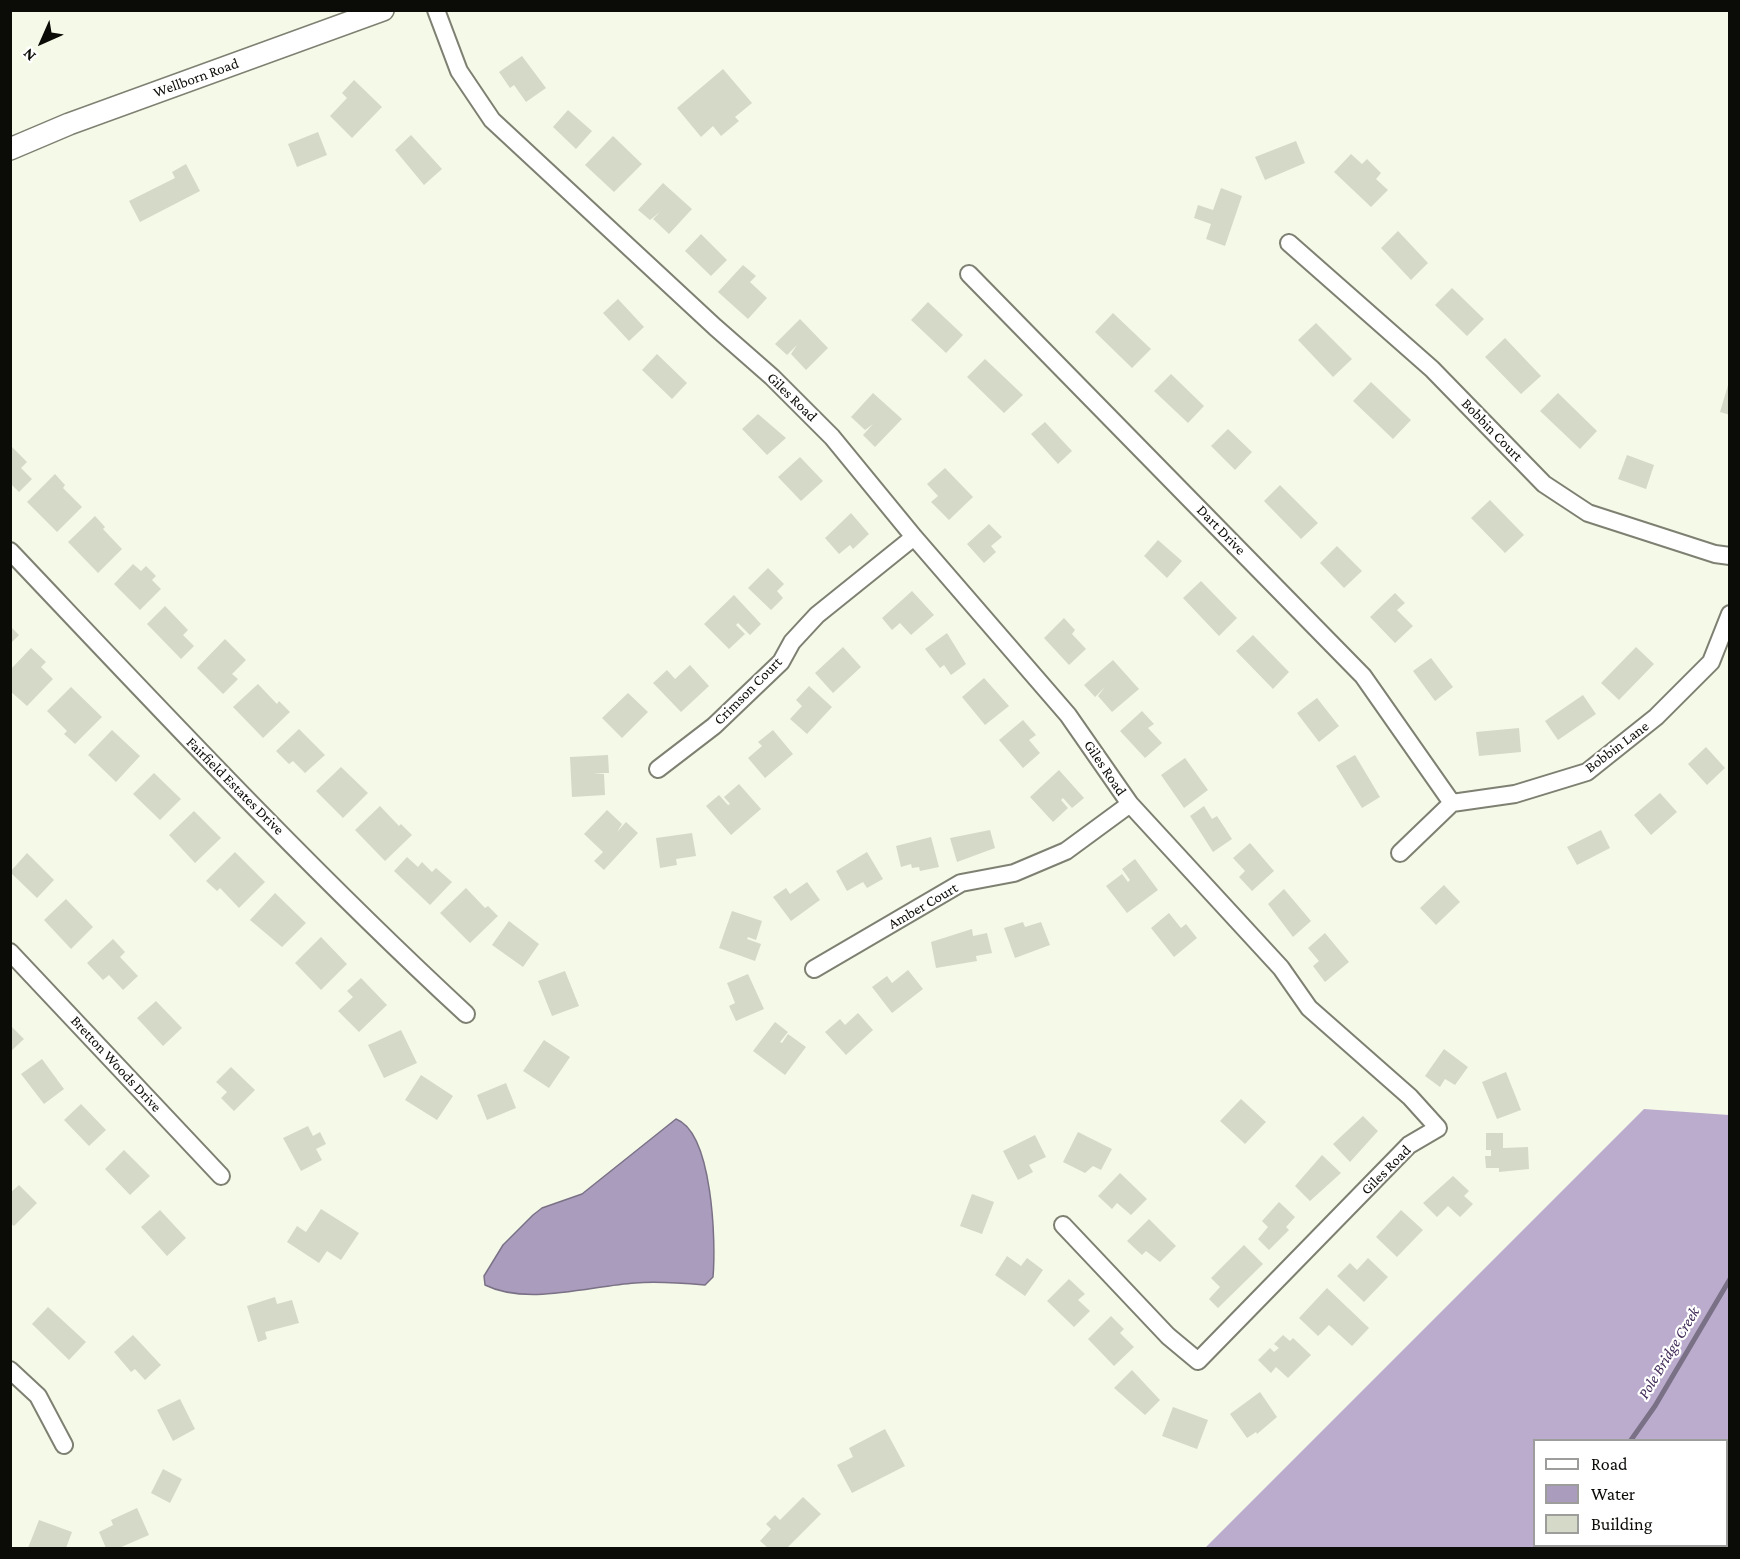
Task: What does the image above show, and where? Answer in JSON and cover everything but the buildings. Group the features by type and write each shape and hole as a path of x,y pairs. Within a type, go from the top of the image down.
{"street":[{"name":"Wellborn Road","path":"10,149 69,124 383,10"},
{"name":"Giles Road","path":"436,10 459,71 492,120 772,377 832,437 914,537 1068,715 1130,804 1281,968 1310,1008 1410,1097 1438,1128 1409,1145 1198,1361 1168,1336 1063,1225"},
{"name":"Bobbin Court","path":"1289,243 1432,369 1544,484 1588,513 1715,554 1730,556"},
{"name":"Dart Drive","path":"969,274 1363,676 1452,803"},
{"name":"Crimson Court","path":"658,769 714,726 781,662 792,642 817,615 914,537"},
{"name":"Fairfield Estates Drive","path":"10,551 208,759 412,965 466,1014"},
{"name":"Bobbin Lane","path":"1452,803 1515,794 1587,772 1656,717 1711,662 1730,614"},
{"path":"1400,853 1452,803"},
{"name":"Amber Court","path":"814,969 961,884 1014,873 1066,851 1130,804"},
{"name":"Bretton Woods Drive","path":"10,951 221,1176"},
{"path":"10,1370 38,1396 64,1445"}],"shaded area":[{"path":"1644,1109 1729,1115 1729,1548 1205,1548"}],"water":[{"path":"676,1119 688,1128 698,1145 710,1190 714,1261 713,1277 705,1285 644,1282 559,1293 520,1294 485,1285 484,1276 503,1245 533,1215 542,1208 582,1194"}],"waterway":[{"name":"Pole Bridge Creek","path":"1632,1439 1655,1406 1730,1279"}]}
